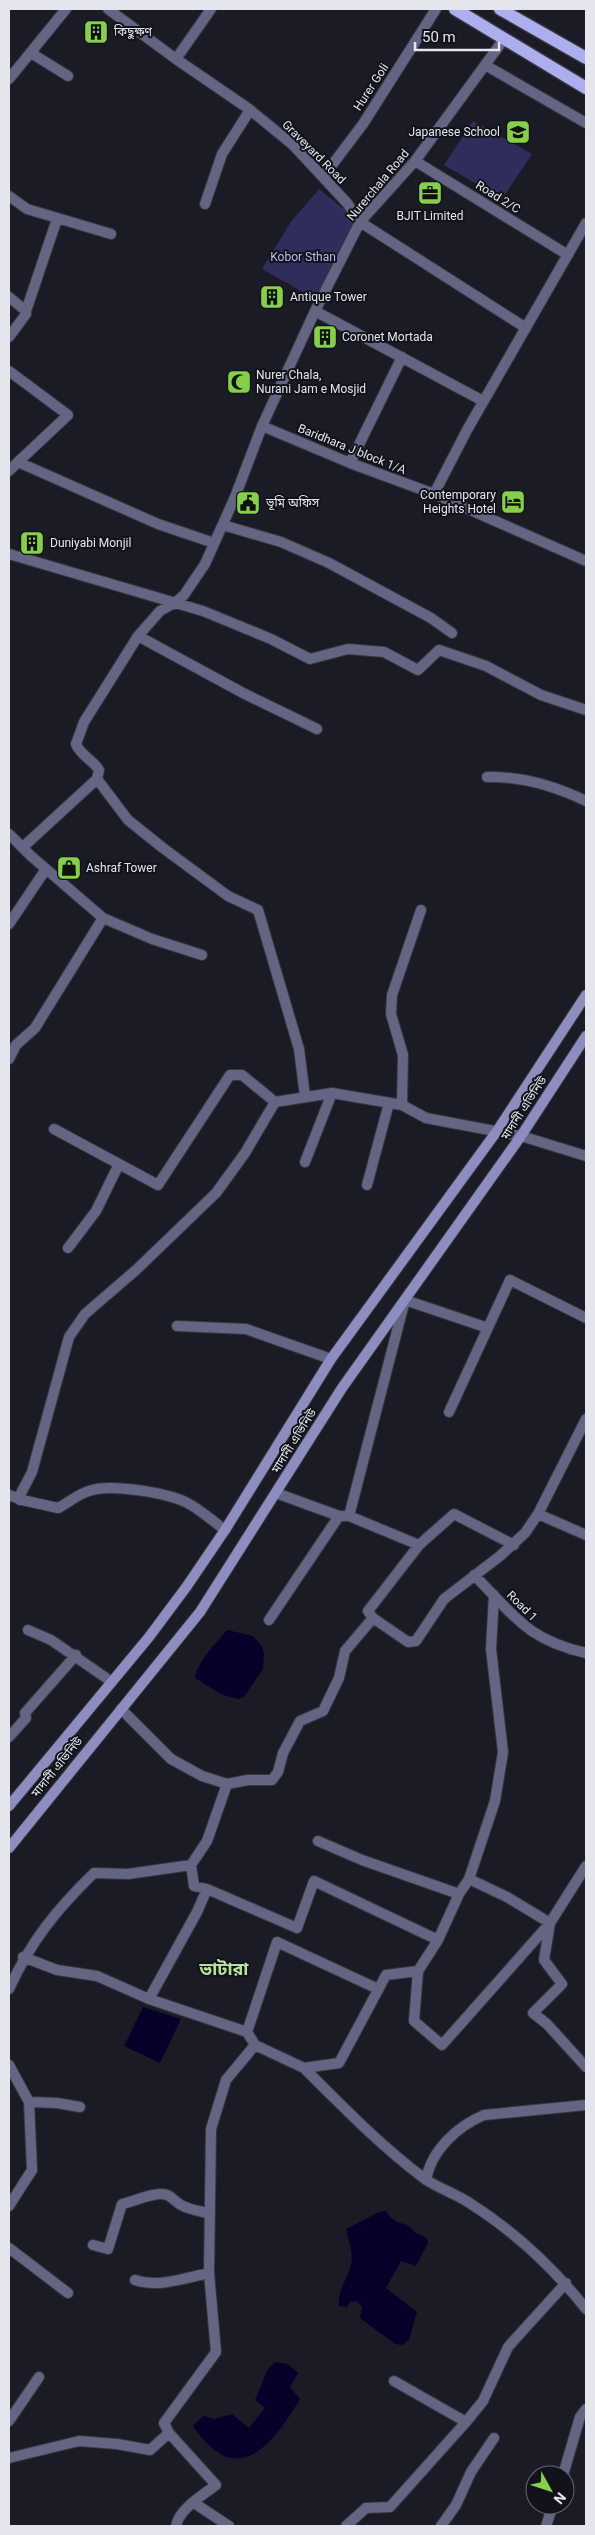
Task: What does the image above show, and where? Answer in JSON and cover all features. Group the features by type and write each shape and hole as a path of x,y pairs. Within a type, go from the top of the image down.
{"main road":[{"path":"455,9 586,88"},
{"path":"500,9 515,12 586,58"},
{"name":"মাদানী এভিনিউ","path":"9,1806 149,1637 225,1530 331,1359 498,1131 586,996"},
{"name":"মাদানী এভিনিউ","path":"9,1848 200,1612 342,1388 521,1136 586,1036"}],"street":[{"path":"9,79 66,9"},
{"name":"Graveyard Road","path":"108,9 250,110 293,145 347,203 360,222 526,328"},
{"path":"176,59 211,9"},
{"name":"Hurer Goli","path":"323,177 363,124 436,9"},
{"name":"Nurerchala Road","path":"97,779 99,770 78,750 76,744 77,737 138,636 160,611 176,602 194,583 205,564 223,525 262,426 315,311 360,222 415,161 504,38"},
{"path":"32,53 68,76"},
{"path":"485,65 586,123"},
{"path":"205,204 222,154 250,110"},
{"name":"Road 2/C","path":"415,161 568,255"},
{"path":"9,196 27,210 111,234"},
{"path":"9,337 26,314 57,220"},
{"path":"434,494 483,401 586,224"},
{"path":"9,297 26,311"},
{"path":"315,311 483,401"},
{"path":"350,463 402,357"},
{"path":"9,371 68,415 9,472"},
{"name":"Baridhara J block 1/A","path":"262,426 350,463 434,494 586,561"},
{"path":"18,462 158,524 214,543"},
{"path":"223,525 281,542 329,563 431,618 452,633"},
{"path":"9,554 142,595 176,602 246,628 310,660 348,649 384,652 418,670 439,650 486,666 542,695 586,710"},
{"path":"138,636 317,729"},
{"path":"487,777 502,777 546,784 586,801"},
{"path":"24,847 97,779 128,820 228,896 258,910 299,1049 305,1096"},
{"path":"9,834 103,918 152,939 202,955"},
{"path":"9,924 46,869"},
{"path":"402,1105 403,1055 391,1014 392,995 421,910"},
{"path":"9,1060 16,1045 35,1028 103,918"},
{"path":"54,1129 158,1185 230,1075 242,1075 275,1102"},
{"path":"305,1162 332,1094"},
{"path":"20,1500 19,1497 32,1472 69,1337 85,1314 136,1270 216,1193 245,1152 275,1102 305,1096 332,1094 402,1105 426,1118 521,1136 586,1156"},
{"path":"367,1185 389,1103"},
{"path":"68,1248 96,1211 119,1164"},
{"path":"448,1412 510,1280 586,1318"},
{"path":"269,1620 344,1516 405,1300 488,1328"},
{"path":"177,1326 246,1328 331,1359"},
{"path":"514,1545 454,1514 419,1544 368,1611 373,1618 408,1642 416,1641 444,1599 514,1545 538,1514 586,1419"},
{"path":"9,1495 20,1500 58,1508 89,1490 127,1489 175,1497 191,1505 225,1530"},
{"path":"276,1494 344,1516 419,1544"},
{"path":"538,1514 586,1535"},
{"name":"Road 1","path":"474,1575 529,1631 560,1648 586,1653"},
{"path":"494,1595 491,1648 503,1752 494,1801 469,1879 459,1894 438,1940 418,1971 414,2021 442,2045 550,1922 586,1866"},
{"path":"121,1709 171,1759 202,1776 227,1784 248,1780 272,1780 278,1772 283,1753 300,1721 323,1712 339,1678 346,1651 373,1618"},
{"path":"28,1630 51,1640 76,1655 112,1682"},
{"path":"9,1737 26,1718 25,1713 76,1655"},
{"path":"227,1784 207,1841 192,1865 194,1886 207,1888 297,1928 314,1881 438,1940"},
{"path":"318,1840 362,1860 459,1894"},
{"path":"9,1989 23,1958 42,1929 62,1904 94,1873 148,1872 192,1865"},
{"path":"469,1879 507,1897 550,1922"},
{"path":"149,1999 198,1912 207,1888"},
{"path":"550,1922 544,1960 562,1984 532,2013 547,2024 586,2067"},
{"path":"247,2032 277,1942 378,1989"},
{"path":"23,1958 57,1970 97,1976 149,1999 247,2032 255,2046 304,2068 366,2131 426,2180 466,2201 492,2218 531,2249 566,2283 586,2309"},
{"path":"304,2068 339,2063 386,1975 418,1971"},
{"path":"176,2526 182,2512 216,2485 169,2432 164,2423 216,2352 209,2273 211,2129 226,2080 255,2046"},
{"path":"9,2065 29,2102 32,2170 9,2206"},
{"path":"29,2102 57,2103 80,2107"},
{"path":"426,2180 428,2170 450,2137 471,2120 484,2114 586,2105"},
{"path":"93,2245 108,2249 122,2204 136,2201 142,2197 161,2194 171,2196 182,2206 210,2214"},
{"path":"9,2248 68,2293"},
{"path":"135,2280 145,2283 163,2283 209,2273"},
{"path":"346,2526 366,2508 390,2507 483,2401 508,2347 566,2283"},
{"path":"9,2421 39,2378"},
{"path":"394,2381 466,2422"},
{"path":"566,2465 580,2417 586,2409"},
{"path":"9,2458 79,2442 117,2444 150,2450 169,2432"},
{"path":"441,2526 456,2505 471,2472 494,2438"},
{"path":"194,2503 229,2526"}],"green space":[{"path":"473,121 532,154 502,199 444,165"},
{"name":"Kobor Sthan","path":"319,189 356,219 317,300 262,269 290,223"}],"shaded area":[{"path":"227,1630 253,1636 261,1645 264,1653 263,1669 244,1697 238,1699 223,1695 195,1678 204,1659"},
{"path":"143,2007 181,2019 160,2063 124,2046"},
{"path":"386,2211 396,2222 408,2225 416,2233 426,2237 428,2243 416,2266 401,2261 386,2288 417,2312 409,2340 402,2345 395,2344 360,2318 362,2307 357,2301 350,2302 347,2307 339,2306 340,2295 352,2261 346,2229 379,2212"},
{"path":"275,2362 288,2364 298,2373 290,2387 300,2399 278,2432 265,2445 252,2454 239,2458 224,2456 209,2445 193,2426 203,2416 214,2419 232,2414 249,2428 265,2408 255,2400 268,2369"}],"place":[{"name":"কিছুক্ষণ","path":"96,32"},
{"name":"Japanese School","path":"518,132"},
{"name":"BJIT Limited","path":"430,193"},
{"name":"Antique Tower","path":"272,297"},
{"name":"Coronet Mortada","path":"325,337"},
{"name":"Nurer Chala, Nurani Jam e Mosjid","path":"239,382"},
{"name":"Contemporary Heights Hotel","path":"513,502"},
{"name":"ভূমি অফিস","path":"248,503"},
{"name":"Duniyabi Monjil","path":"32,543"},
{"name":"Ashraf Tower","path":"69,868"}],"district":[{"name":"ভাটারা","path":"224,1968"}]}
